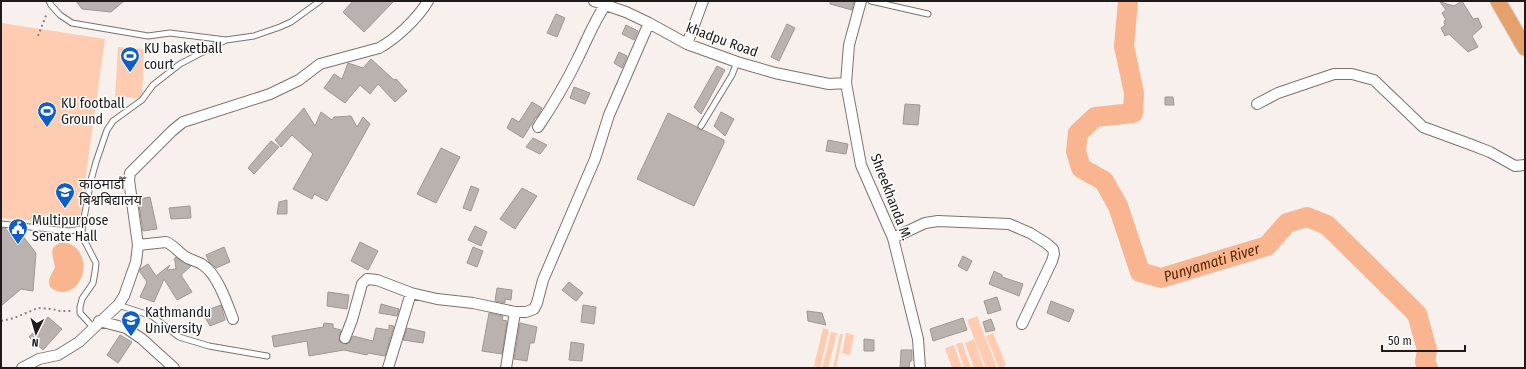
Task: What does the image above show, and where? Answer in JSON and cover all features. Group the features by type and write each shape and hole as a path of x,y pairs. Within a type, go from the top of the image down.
{"main road":[{"path":"1498,1 1525,48"}],"street":[{"path":"22,368 39,358 58,355 78,342 118,305 124,296 131,281 136,262 138,245 129,180 130,173 172,131 183,122 275,92 299,80 320,64 379,48 386,44 415,18 428,1"},
{"name":"khadpu Road","path":"594,1 606,4 649,23 687,44 737,62 775,73 829,84 846,83"},
{"path":"687,44 704,1"},
{"name":"Shreekhanda M.","path":"861,1 849,45 846,83 861,165 893,238 918,339 920,368"},
{"path":"538,127 559,96 599,14 606,4"},
{"path":"345,338 352,320 362,284 367,279 377,280 411,293 437,300 473,303 515,312 526,312 534,309 543,280 595,159 608,115 649,23"},
{"path":"1257,104 1278,94 1334,74 1352,74 1374,80 1423,128 1490,152 1515,166 1525,165"},
{"path":"893,238 925,224 938,221 1009,224 1030,233 1046,243 1053,249 1054,254 1052,261 1022,324"},
{"path":"138,245 166,242 171,244 187,258 205,265 216,281 233,319"},
{"path":"388,368 411,293"},
{"path":"506,368 515,312"},
{"path":"96,324 126,328 174,368"}],"lane":[{"path":"50,3 60,15 72,23 148,36 170,33 226,40 254,36 280,27 291,22 320,1"},
{"path":"871,1 928,14"},
{"path":"96,324 80,313 82,299 92,283 96,263 84,238 82,229 94,168 107,130 113,121 142,100 154,86 174,69 226,40"},
{"path":"701,126 732,75 737,62"},
{"path":"1,224 69,231 82,229"},
{"path":"118,305 152,316 179,337 209,346 267,356"}],"path":[{"path":"38,36 50,3"},
{"path":"1,321 14,318 38,308 67,312 80,310"}],"shaded area":[{"name":"KU football Ground","path":"1,23 105,39 79,225 1,218"},
{"name":"KU basketball court","path":"118,47 144,49 142,98 115,97"},
{"path":"60,243 73,246 82,257 82,275 78,283 66,292 58,291 50,287 49,284 49,279 55,267 52,250"},
{"path":"977,316 997,368 986,368 967,320"},
{"path":"823,328 829,330 820,368 814,366"},
{"path":"831,332 837,333 828,368 822,368"},
{"path":"846,333 854,335 850,355 842,353"},
{"path":"993,333 1006,365 999,368 986,336"},
{"path":"840,334 843,334 836,368 833,368"},
{"path":"974,339 984,368 974,368 965,343"},
{"path":"962,342 971,368 964,368 956,344"},
{"path":"954,345 962,368 952,368 945,348"}],"building":[{"path":"76,1 124,1 111,12 82,9"},
{"path":"353,1 394,1 364,32 343,12"},
{"path":"830,1 854,1 852,10 830,4"},
{"path":"1462,1 1473,19 1478,18 1482,27 1472,36 1478,47 1468,52 1449,34 1445,36 1441,28 1445,25 1444,21 1446,20 1442,13 1446,10 1440,2 1454,6"},
{"path":"556,14 565,18 557,37 547,33"},
{"path":"787,24 795,28 779,61 771,57"},
{"path":"626,25 638,31 634,40 622,34"},
{"path":"619,52 627,56 622,68 614,63"},
{"path":"371,59 394,80 396,79 407,91 395,102 378,84 370,94 360,85 345,103 324,88 334,74 342,79 348,63 363,68"},
{"path":"717,66 725,70 701,114 694,107"},
{"path":"574,87 590,93 585,104 570,98"},
{"path":"1165,97 1173,97 1174,105 1165,105"},
{"path":"532,102 542,108 523,138 507,128 512,118 519,122"},
{"path":"905,104 920,105 918,125 903,124"},
{"path":"304,108 315,126 321,112 332,120 334,117 351,116 357,127 363,117 370,124 327,201 314,194 312,199 293,189 313,154 292,135 281,147 275,140"},
{"path":"721,112 734,119 725,136 714,126"},
{"path":"668,113 697,127 699,130 703,130 724,140 724,143 694,206 637,179"},
{"path":"533,138 547,145 540,154 526,147"},
{"path":"828,140 848,144 846,154 826,151"},
{"path":"271,141 279,147 254,174 248,168"},
{"path":"441,148 460,157 436,203 417,194"},
{"path":"471,186 479,189 471,211 463,208"},
{"path":"522,188 537,196 515,229 500,219"},
{"path":"150,197 157,229 143,231 138,199"},
{"path":"287,200 287,214 277,214 279,202"},
{"path":"190,206 191,218 171,219 169,208"},
{"path":"475,226 487,232 481,246 468,240"},
{"path":"1,228 5,228 11,235 22,235 36,253 33,291 21,289 1,306"},
{"path":"360,242 378,251 368,270 351,261"},
{"path":"224,247 230,262 216,268 209,262 206,255"},
{"path":"473,247 483,251 477,267 467,263"},
{"path":"963,256 972,261 967,271 958,266"},
{"path":"176,257 191,266 181,275 192,292 177,300 164,279 154,302 140,297 147,282 140,272 140,269 148,264 156,276 170,265 167,270 176,269 174,259"},
{"path":"994,271 1002,275 1002,277 1023,284 1019,296 989,284"},
{"path":"569,282 583,293 576,301 562,290"},
{"path":"497,288 512,290 511,300 505,299 505,303 495,301"},
{"path":"328,292 349,295 347,309 327,306"},
{"path":"997,297 1001,310 988,314 984,301"},
{"path":"1051,301 1074,310 1069,322 1047,313"},
{"path":"381,304 399,309 397,316 379,313"},
{"path":"221,305 225,320 210,326 202,312"},
{"path":"583,305 596,307 594,324 581,322"},
{"path":"807,311 822,313 826,325 808,321"},
{"path":"489,313 503,316 502,320 507,321 502,354 482,351"},
{"path":"48,317 62,329 43,350 29,337"},
{"path":"963,318 967,330 933,341 930,329"},
{"path":"991,319 995,330 986,332 983,322"},
{"path":"324,323 333,324 333,328 341,330 339,339 340,342 346,344 349,343 353,336 373,341 376,328 389,330 389,325 394,326 385,356 368,353 367,355 344,350 309,356 307,341 274,347 272,336 323,327"},
{"path":"520,323 537,327 534,343 530,343 527,361 514,359"},
{"path":"407,328 425,332 423,343 403,340"},
{"path":"120,335 132,342 118,363 107,355"},
{"path":"864,339 874,340 874,351 864,351"},
{"path":"571,342 584,344 582,361 569,360"},
{"path":"901,350 912,350 912,361 910,361 909,368 900,368"}],"waterway":[{"name":"Punyamati River","path":"1128,1 1124,46 1134,93 1133,113 1095,117 1078,133 1076,151 1081,168 1104,181 1118,206 1140,272 1161,278 1267,246 1287,223 1307,217 1327,225 1417,314 1427,350 1425,362 1428,368"}],"place":[{"name":"KU basketball court","path":"130,73"},
{"name":"KU football Ground","path":"47,128"},
{"name":"काठमाडौँ बिश्वबिद्यालय","path":"65,209"},
{"name":"Multipurpose Senate Hall","path":"18,245"},
{"name":"Kathmandu University","path":"131,337"}]}
